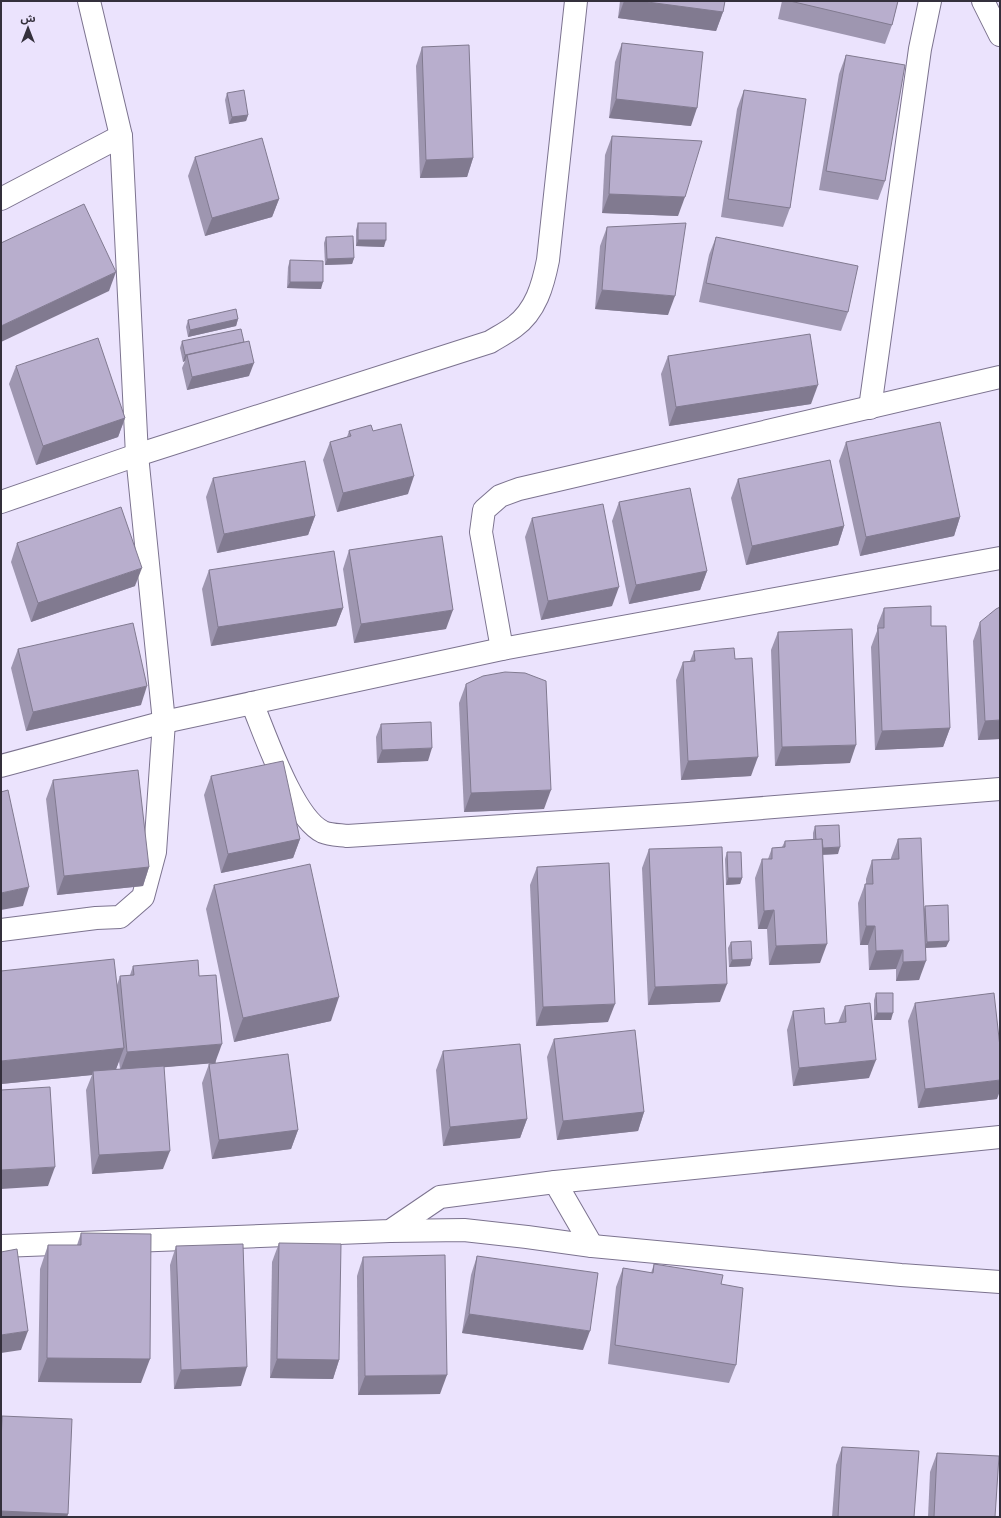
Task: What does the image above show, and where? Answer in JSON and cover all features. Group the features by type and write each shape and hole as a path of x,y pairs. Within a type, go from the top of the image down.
{"street":[{"path":"1,930 96,918 120,917 143,897 155,852 164,722 137,455 121,136 89,1"},
{"path":"1,502 137,455 490,342 515,326 531,309 543,285 548,260 576,1"},
{"path":"870,408 920,48 930,1"},
{"path":"983,1 1000,35"},
{"path":"1,199 121,136"},
{"path":"502,649 480,532 484,510 500,496 519,489 1000,377"},
{"path":"1,766 164,722 502,649 1000,558"},
{"path":"252,703 284,780 296,803 308,820 324,832 347,836 688,814 1000,789"},
{"path":"390,1231 440,1197 555,1182 1000,1138"},
{"path":"555,1182 592,1246"},
{"path":"1,1246 390,1231 464,1230 592,1246 901,1275 1000,1282"}],"building":[{"path":"640,1 725,1 723,12"},
{"path":"790,1 898,1 892,25"},
{"path":"622,43 703,52 697,108 616,99"},
{"path":"469,45 473,158 426,160 422,47"},
{"path":"846,55 905,65 885,181 826,171"},
{"path":"244,90 248,115 232,117 227,93"},
{"path":"744,90 806,99 790,208 728,199"},
{"path":"612,136 702,141 685,197 609,194"},
{"path":"262,138 279,199 212,218 195,157"},
{"path":"84,204 116,272 1,326 1,243"},
{"path":"358,223 386,223 386,240 358,240"},
{"path":"686,223 675,296 602,290 607,227"},
{"path":"353,236 354,258 327,259 326,237"},
{"path":"716,237 858,266 848,312 706,283"},
{"path":"290,260 323,261 323,282 290,282"},
{"path":"236,309 238,319 190,330 188,320"},
{"path":"241,329 244,342 185,355 182,341"},
{"path":"810,334 818,385 676,407 668,356"},
{"path":"98,338 125,418 43,446 16,366"},
{"path":"249,341 254,363 192,377 187,355"},
{"path":"940,422 960,517 866,537 846,442"},
{"path":"401,424 414,476 343,493 330,442 351,436 349,431 371,425 373,431"},
{"path":"830,460 844,526 752,546 738,479"},
{"path":"305,461 315,516 224,534 213,478"},
{"path":"690,488 707,571 636,585 619,502"},
{"path":"603,504 619,587 548,601 532,518"},
{"path":"121,507 142,568 38,603 17,543"},
{"path":"442,536 453,610 361,624 349,550"},
{"path":"334,551 343,608 218,627 209,570"},
{"path":"931,606 931,626 946,626 950,728 882,731 878,628 884,628 884,608"},
{"path":"1000,607 1000,720 985,721 980,622"},
{"path":"133,623 147,686 33,712 18,649"},
{"path":"852,629 856,745 782,747 778,632"},
{"path":"734,648 735,659 752,658 758,757 688,761 683,662 695,661 694,651"},
{"path":"505,672 525,673 546,681 551,790 471,793 466,684 483,676"},
{"path":"431,722 432,748 382,750 381,724"},
{"path":"283,761 300,839 228,854 211,776"},
{"path":"138,770 149,867 64,876 53,780"},
{"path":"8,790 29,887 1,893 1,792"},
{"path":"839,825 840,847 823,848 822,839 816,840 815,826"},
{"path":"921,838 926,961 903,962 903,950 876,951 875,926 866,926 865,884 873,884 872,860 899,859 898,839"},
{"path":"822,839 827,944 776,946 774,910 764,911 762,859 772,859 772,848 785,847 785,841"},
{"path":"722,847 727,984 655,987 649,849"},
{"path":"727,852 741,852 742,878 728,878"},
{"path":"609,863 615,1004 543,1007 537,867"},
{"path":"310,864 339,997 243,1018 214,885"},
{"path":"948,905 949,941 927,942 925,906"},
{"path":"751,941 752,959 732,960 731,942"},
{"path":"114,959 124,1048 1,1061 1,971"},
{"path":"198,960 199,976 216,975 222,1044 127,1052 120,976 134,975 133,966"},
{"path":"876,993 893,993 893,1013 877,1013"},
{"path":"994,993 1000,1047 1000,1080 925,1089 915,1003"},
{"path":"870,1003 876,1060 799,1068 793,1011 824,1008 825,1024 846,1022 845,1006"},
{"path":"635,1030 644,1112 563,1121 554,1039"},
{"path":"520,1044 527,1119 450,1127 443,1051"},
{"path":"288,1054 298,1130 219,1140 209,1064"},
{"path":"164,1066 170,1151 99,1155 93,1071"},
{"path":"50,1087 55,1167 1,1170 1,1090"},
{"path":"81,1233 151,1234 150,1359 47,1358 48,1245 81,1245"},
{"path":"279,1243 341,1244 339,1360 277,1359"},
{"path":"243,1244 247,1367 181,1370 176,1246"},
{"path":"17,1249 28,1331 1,1335 1,1252"},
{"path":"445,1255 447,1375 365,1376 363,1257"},
{"path":"477,1256 598,1273 590,1331 469,1314"},
{"path":"654,1264 723,1275 721,1284 743,1288 736,1365 615,1345 623,1268 653,1273"},
{"path":"2,1416 72,1419 68,1514 1,1511"},
{"path":"842,1447 919,1451 914,1517 838,1517"},
{"path":"937,1453 999,1456 995,1517 934,1517"}]}
